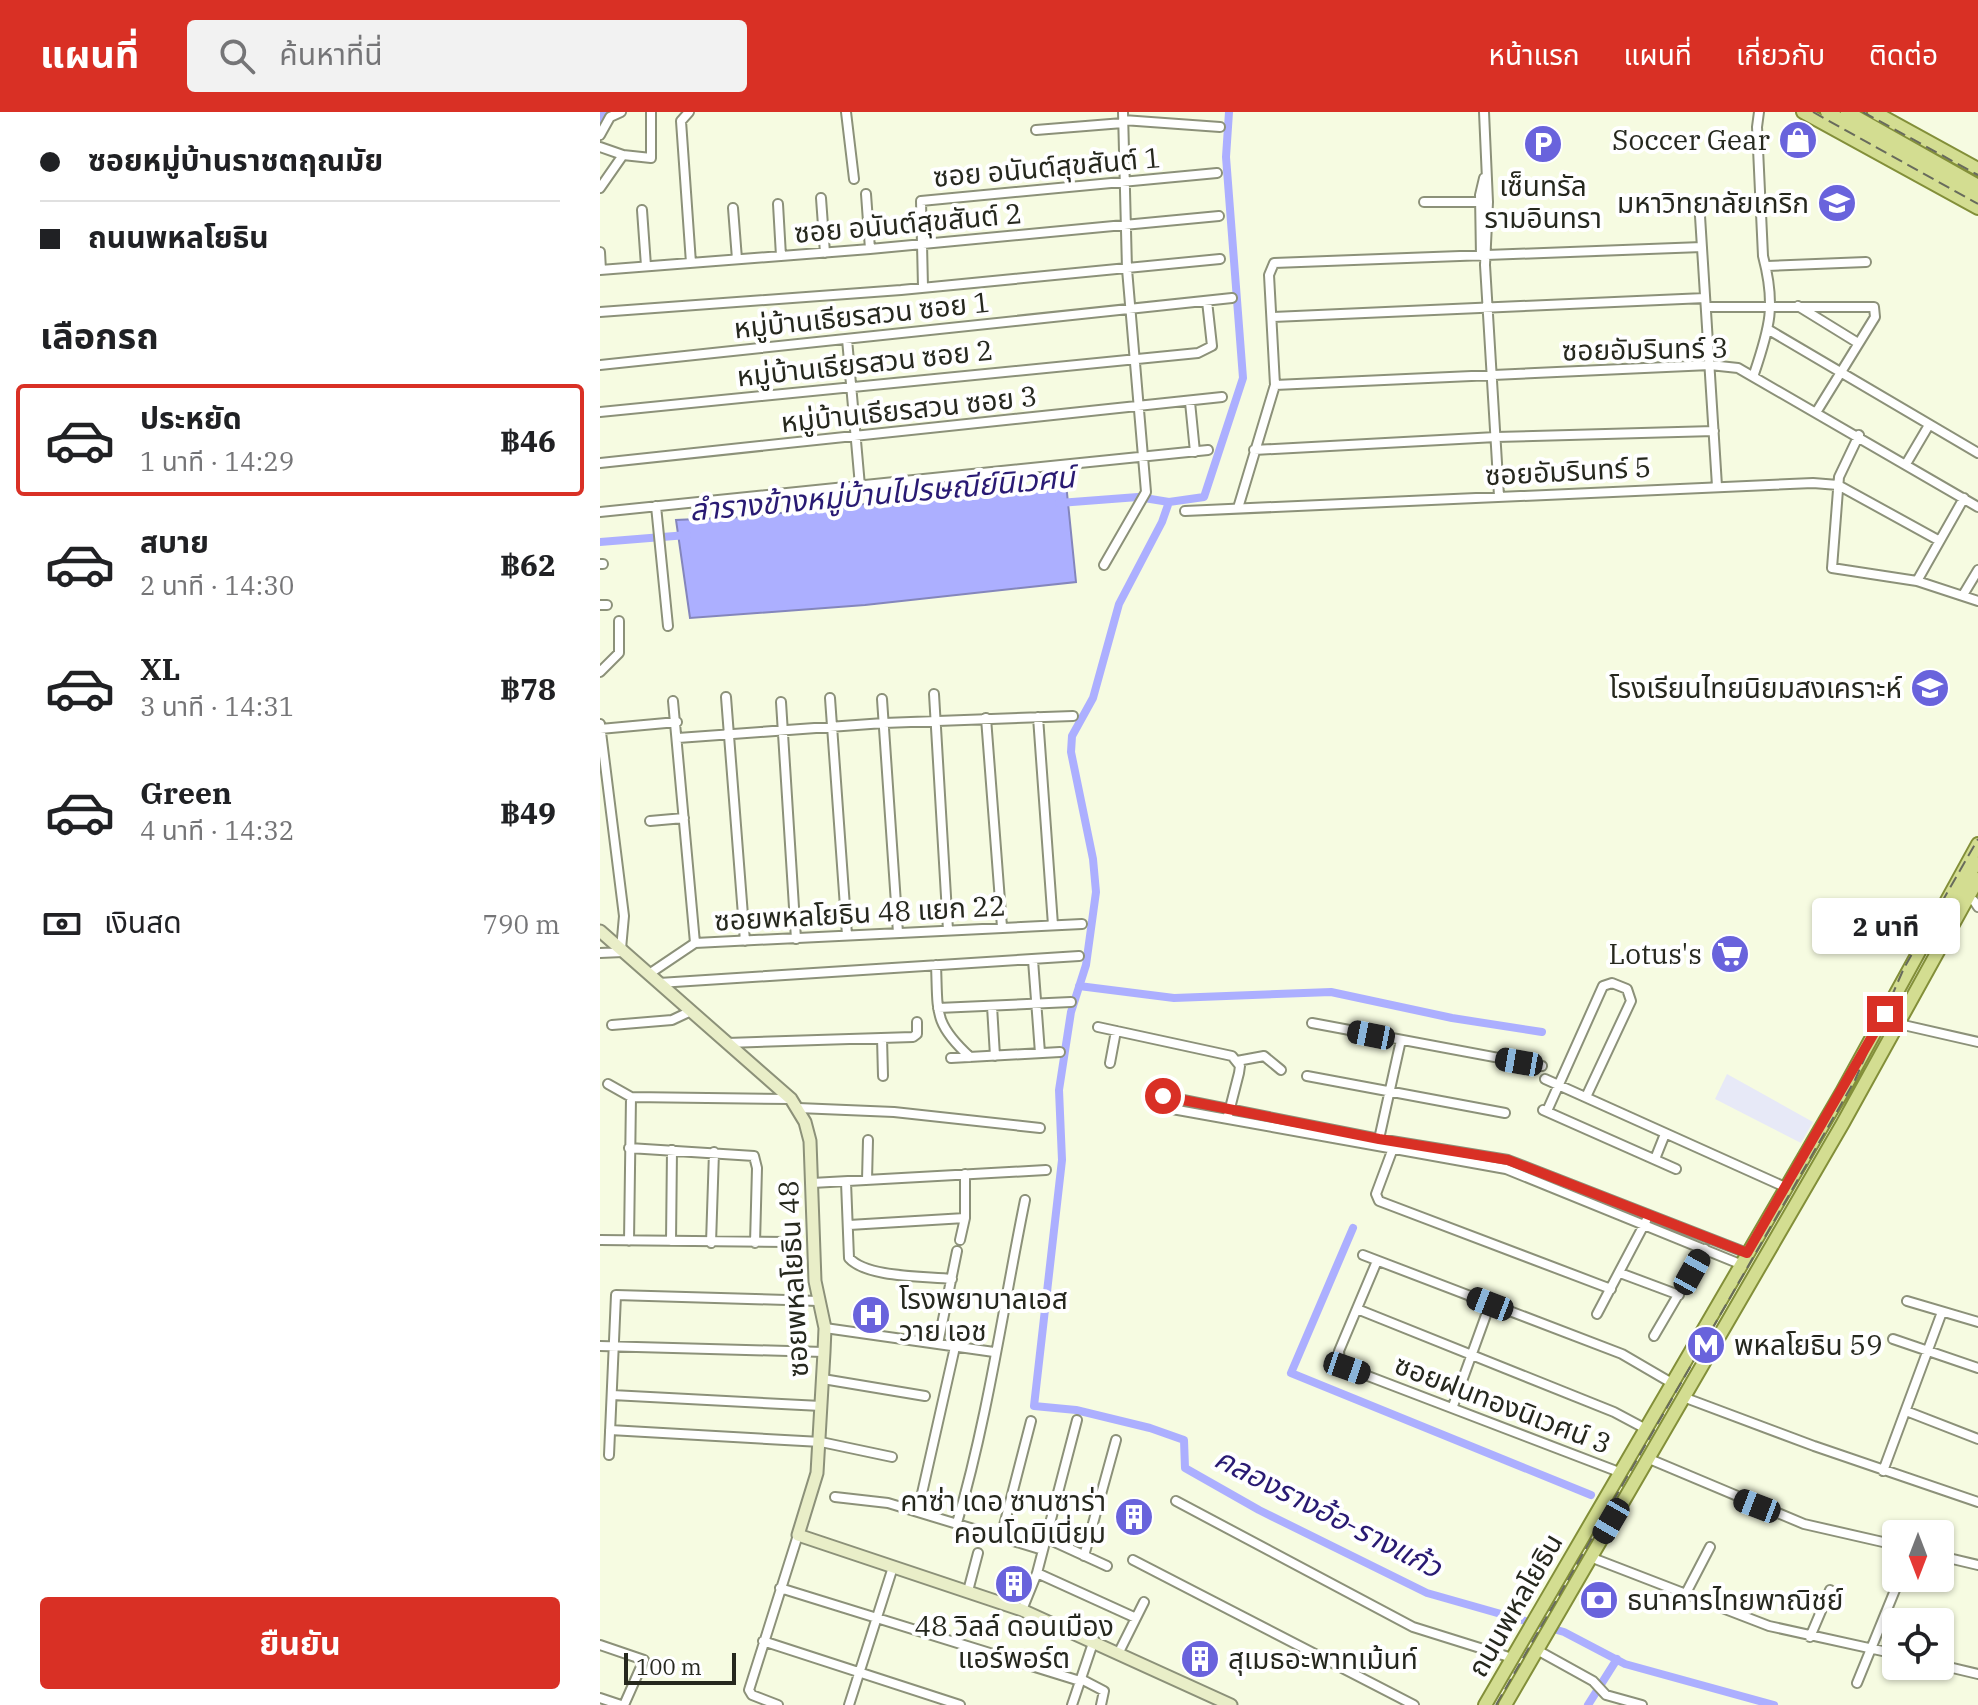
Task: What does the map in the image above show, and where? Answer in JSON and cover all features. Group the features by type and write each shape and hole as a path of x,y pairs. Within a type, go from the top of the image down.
{"main road":[{"path":"1803,112 1978,208"},
{"path":"1827,112 1958,180 1978,186"},
{"path":"1847,112 1958,180 1978,197"},
{"path":"1874,112 1978,169"},
{"name":"ถนนพหลโยธิน","path":"1485,1705 1922,948 1978,844"},
{"name":"ถนนพหลโยธิน","path":"1922,948 1978,860"},
{"name":"ถนนพหลโยธิน","path":"1507,1705 1899,1024 1978,879"},
{"name":"ถนนพหลโยธิน","path":"1936,957 1977,901"},
{"path":"1601,1502 1618,1510"}],"street":[{"path":"600,135 610,117 621,112"},
{"path":"600,147 623,155 651,158 651,112"},
{"path":"846,112 854,179"},
{"path":"1484,112 1484,254 1499,496"},
{"path":"1754,374 1769,330 1773,305 1763,256 1759,112"},
{"path":"686,113 681,121 691,263"},
{"path":"1104,565 1145,497 1129,310 1123,118"},
{"path":"1036,130 1123,118 1220,127"},
{"path":"600,188 623,155"},
{"name":"ซอย อนันต์สุขสันต์ 1","path":"923,287 921,201 1217,173"},
{"path":"866,194 870,249"},
{"path":"821,198 825,253"},
{"path":"1424,202 1484,202"},
{"path":"778,204 781,256"},
{"path":"733,208 737,259"},
{"path":"642,210 646,266"},
{"name":"ซอย อนันต์สุขสันต์ 2","path":"601,270 920,245 1219,216"},
{"path":"1700,216 1717,486"},
{"path":"1238,508 1275,385 1269,275 1274,263 1702,247"},
{"path":"600,252 601,270"},
{"path":"600,312 923,287 1220,259"},
{"path":"1767,266 1866,262"},
{"name":"หมู่บ้านเธียรสวน ซอย 1","path":"600,365 1232,298"},
{"name":"หมู่บ้านเธียรสวน ซอย 2","path":"600,412 1209,351 1213,339 1207,301"},
{"path":"1273,317 1705,303 1874,307 1875,317 1817,411"},
{"path":"1797,305 1858,343"},
{"path":"1769,330 1978,453"},
{"path":"847,339 860,486"},
{"name":"ซอยอัมรินทร์ 3","path":"1275,385 1710,365 1738,368 1754,374 1978,507"},
{"name":"หมู่บ้านเธียรสวน ซอย 3","path":"600,463 1139,409 1222,397"},
{"path":"1190,402 1195,452"},
{"path":"1906,464 1929,425"},
{"path":"1254,450 1496,437 1714,431"},
{"path":"1859,435 1838,485 1830,563 1836,572 1917,581 1978,601"},
{"path":"600,512 1208,450"},
{"name":"ซอยอัมรินทร์ 5","path":"1185,511 1717,486 1838,485 1938,540"},
{"path":"1917,581 1964,498"},
{"path":"656,506 668,626"},
{"path":"1963,595 1978,570"},
{"path":"600,672 619,653 619,621"},
{"path":"934,694 948,930"},
{"path":"726,697 745,941"},
{"path":"830,698 847,935"},
{"path":"882,699 898,933"},
{"path":"673,701 695,943"},
{"path":"781,702 796,939"},
{"path":"678,738 884,723 1073,716"},
{"path":"1038,717 1053,925"},
{"path":"986,718 1002,927"},
{"path":"623,950 624,916 600,727 677,722"},
{"path":"650,821 684,818"},
{"name":"ซอยพหลโยธิน 48 แยก 22","path":"649,974 695,943 1082,924"},
{"path":"600,931 795,1104"},
{"path":"600,953 623,950"},
{"path":"659,983 1079,956"},
{"path":"1033,960 1040,1053"},
{"path":"936,965 938,1008 943,1029 970,1057"},
{"path":"1586,1097 1631,1001 1627,989 1612,983 1603,986 1559,1086 1545,1110 1676,1169"},
{"path":"938,1008 1071,1002"},
{"path":"992,1006 995,1056"},
{"path":"612,1025 672,1020 691,1011"},
{"path":"726,1043 915,1036 917,1022"},
{"path":"1312,1023 1542,1066"},
{"path":"1899,1024 1978,1042"},
{"path":"1098,1027 1232,1056 1237,1061 1239,1073 1228,1116"},
{"path":"1110,1063 1116,1031"},
{"path":"882,1038 883,1076"},
{"path":"1379,1139 1401,1040"},
{"path":"951,1058 1060,1052"},
{"path":"1237,1061 1264,1056 1281,1070"},
{"path":"1307,1076 1505,1113"},
{"path":"1545,1079 1785,1187"},
{"path":"608,1084 631,1097 795,1104 1040,1128"},
{"path":"1444,1155 1303,1123 1228,1116 1161,1107 1154,1100 1163,1096 1228,1116 1300,1134 1392,1151 1518,1163 1705,1249 1743,1259"},
{"path":"629,1241 631,1097"},
{"name":"ซอยพหลโยธิน 48","path":"795,1104 808,1130 815,1281 825,1328 817,1473 798,1535"},
{"path":"1300,1134 1303,1123"},
{"path":"1655,1159 1665,1134"},
{"path":"867,1180 868,1140"},
{"path":"629,1148 749,1155 756,1160 755,1243"},
{"path":"671,1241 672,1150"},
{"path":"1392,1151 1376,1194 1379,1201 1611,1289"},
{"path":"711,1243 714,1152"},
{"path":"812,1183 1046,1170"},
{"path":"960,1240 965,1218 965,1174"},
{"path":"846,1182 849,1258 856,1265 871,1270 952,1279"},
{"path":"957,1523 981,1442 994,1352 1025,1200"},
{"path":"849,1225 965,1218"},
{"path":"1646,1221 1743,1259"},
{"path":"1597,1314 1646,1221"},
{"path":"600,1240 788,1242"},
{"path":"1654,1336 1705,1249"},
{"path":"938,1344 957,1251"},
{"path":"1363,1255 1622,1354 1670,1382"},
{"name":"ซอยฝนทองนิเวศน์ 3","path":"1377,1261 1339,1351 1340,1363 1619,1472"},
{"path":"1620,1273 1679,1295"},
{"path":"609,1455 618,1294 819,1301"},
{"path":"1907,1301 1978,1322"},
{"path":"1453,1406 1490,1304"},
{"path":"1357,1309 1614,1412 1644,1428"},
{"path":"1883,1471 1942,1312"},
{"path":"825,1328 994,1352"},
{"path":"1893,1339 1978,1368"},
{"path":"600,1346 824,1352"},
{"path":"918,1511 955,1347"},
{"path":"823,1379 925,1396"},
{"path":"612,1395 821,1406"},
{"path":"1683,1397 1883,1471 1978,1502"},
{"path":"1906,1411 1978,1439"},
{"path":"1022,1610 1037,1573 1077,1420"},
{"path":"1001,1537 1031,1421"},
{"path":"610,1430 821,1442 892,1457"},
{"path":"1084,1556 1116,1440"},
{"path":"1647,1458 1804,1524 1882,1542"},
{"path":"835,1497 918,1511 1043,1550"},
{"path":"1176,1501 1413,1627 1512,1658"},
{"path":"778,1705 752,1695 749,1690 798,1535 1022,1610 1094,1640 1231,1705"},
{"path":"1046,1538 1107,1566"},
{"path":"1685,1595 1710,1547"},
{"path":"968,1591 978,1553"},
{"path":"1590,1557 1685,1595 1810,1637 1882,1652"},
{"path":"1954,1559 1978,1565"},
{"path":"1133,1560 1414,1705"},
{"path":"849,1705 893,1567"},
{"path":"1037,1573 1136,1618"},
{"path":"780,1588 876,1620 1081,1680 1104,1691 1101,1705"},
{"path":"1810,1637 1830,1590"},
{"path":"1857,1683 1868,1649 1894,1592"},
{"path":"1119,1652 1144,1602"},
{"path":"1072,1705 1094,1640"},
{"path":"763,1641 960,1705"},
{"path":"600,1645 644,1660 623,1705 600,1698"},
{"path":"1537,1650 1593,1681 1606,1695 1642,1705"},
{"path":"1954,1668 1978,1674"}],"shaded area":[{"path":"1727,1074 1813,1122 1801,1143 1715,1099"}],"water":[{"path":"1066,483 1076,582 865,605 690,618 676,520 742,517"}],"waterway":[{"name":"ลำรางข้างหมู่บ้านไปรษณีย์นิเวศน์","path":"600,119 604,112"},
{"name":"คลองรางอ้อ-รางแก้ว","path":"1229,112 1226,157 1243,378 1204,497 1169,502 1162,522 1119,604 1093,698 1072,736 1071,752 1093,859 1096,892 1086,965 1071,1012 1059,1090 1062,1160 1034,1406 1076,1410 1150,1428 1184,1440 1185,1468 1259,1510 1427,1593 1564,1632 1625,1664 1774,1705"},
{"name":"ลำรางข้างหมู่บ้านไปรษณีย์นิเวศน์","path":"1059,503 1138,497 1169,502"},
{"name":"ลำรางข้างหมู่บ้านไปรษณีย์นิเวศน์","path":"600,542 687,535"},
{"path":"1079,986 1174,998 1331,992 1452,1018 1542,1032"},
{"path":"1353,1228 1291,1373 1591,1495"},
{"path":"1588,1705 1617,1659"}],"railway":[{"path":"1813,112 1978,204"},
{"path":"1863,112 1978,175"},
{"path":"1496,1705 1855,1080 1904,968 1978,839"}],"place":[{"name":"Soccer Gear","path":"1798,140"},
{"name":"เซ็นทรัล รามอินทรา","path":"1543,144"},
{"name":"มหาวิทยาลัยเกริก","path":"1837,203"},
{"name":"โรงเรียนไทยนิยมสงเคราะห์","path":"1930,688"},
{"name":"Lotus's","path":"1730,954"},
{"name":"โรงพยาบาลเอส วาย เอช","path":"871,1315"},
{"name":"พหลโยธิน 59","path":"1706,1345"},
{"name":"คาซ่า เดอ ซานซาร่า คอนโดมิเนี่ยม","path":"1134,1517"},
{"name":"48 วิลล์ ดอนเมือง แอร์พอร์ต","path":"1014,1584"},
{"name":"ธนาคารไทยพาณิชย์","path":"1599,1600"},
{"name":"สุเมธอะพาทเม้นท์","path":"1200,1659"}],"route":[{"path":"1163,1096 1379,1139 1508,1160 1747,1253 1885,1014"}]}
